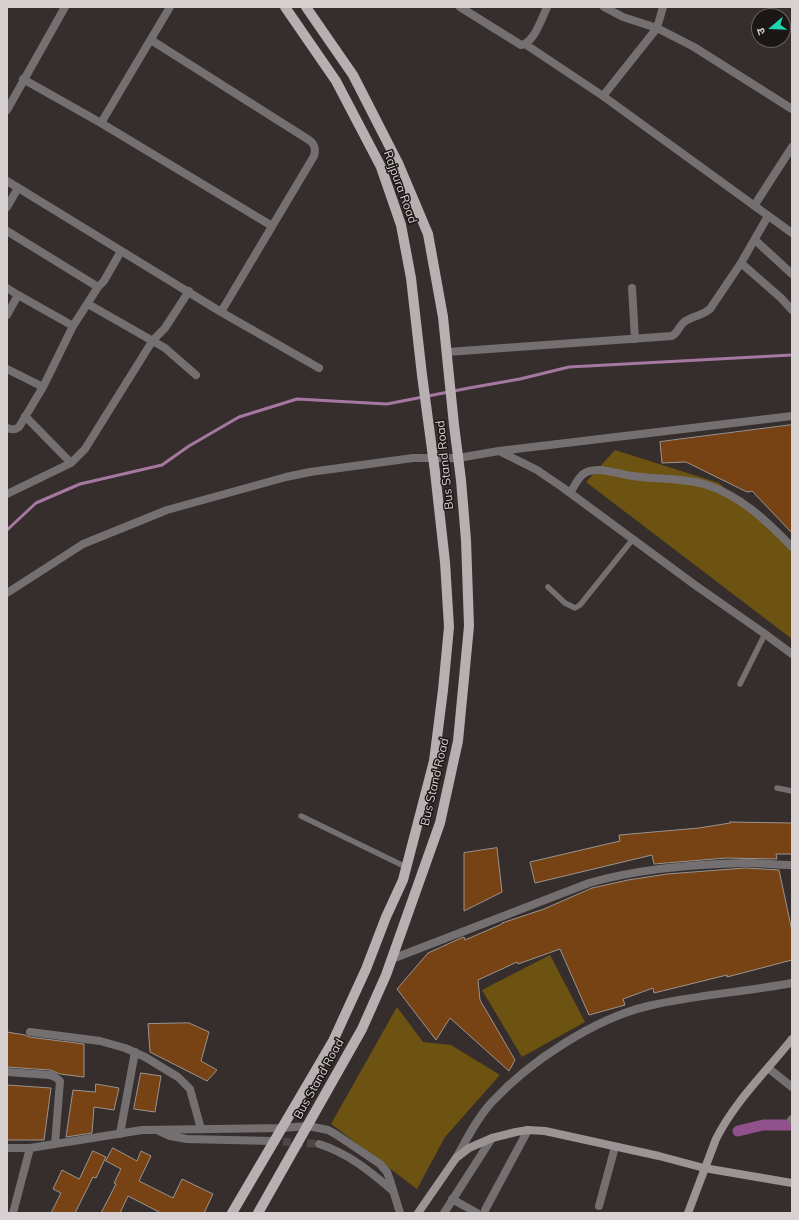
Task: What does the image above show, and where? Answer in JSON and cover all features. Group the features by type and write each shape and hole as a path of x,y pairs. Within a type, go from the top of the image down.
{"main road":[{"name":"Rajpura Road","path":"285,7 336,81 381,167 401,225 411,278 422,375"},
{"name":"Rajpura Road","path":"306,7 353,75 398,163 428,234 443,317"},
{"name":"Bus Stand Road","path":"258,1213 362,1029 386,975 440,823 458,741 469,626 466,540 443,317"},
{"name":"Bus Stand Road","path":"232,1213 332,1041 366,968 386,917 403,880 434,761 449,626 445,562 422,375"}],"street":[{"path":"101,123 170,7"},
{"path":"525,44 533,37 547,7"},
{"path":"604,7 623,17 657,28 694,47 792,109"},
{"path":"603,96 657,28 663,7"},
{"path":"7,110 61,8"},
{"path":"461,8 517,43 521,45 525,44 603,96 792,234"},
{"path":"151,40 314,143 314,156 221,312"},
{"path":"23,79 101,123 272,226"},
{"path":"754,206 792,147"},
{"path":"7,181 189,291 221,312 319,368"},
{"path":"7,207 18,188"},
{"path":"447,352 672,336 676,334 685,321 705,313 710,309 741,263 768,216"},
{"path":"7,231 98,287"},
{"path":"754,240 792,274"},
{"path":"7,428 16,429 25,416 43,387 73,326 98,287 104,281 121,251"},
{"path":"741,263 781,298 792,310"},
{"path":"7,288 73,326"},
{"path":"632,288 635,339"},
{"path":"7,494 71,463 86,449 153,340 165,328 189,291"},
{"path":"7,315 18,295"},
{"path":"88,304 153,340 165,348 196,375"},
{"path":"7,369 43,387"},
{"path":"25,416 71,463"},
{"path":"7,593 83,544 168,510 292,476 413,458 458,458 499,451 792,416"},
{"path":"499,451 537,470 570,492 695,585 792,654"},
{"path":"570,492 582,474 589,470 599,470 632,476 663,478 704,484 730,495 749,506 774,528 792,547"},
{"path":"392,959 584,885 616,875 710,865 748,863 792,865"},
{"path":"418,1213 492,1102 528,1070 552,1052 598,1025 649,1006 792,983"},
{"path":"30,1032 100,1041 135,1052 178,1077 185,1083 190,1089 193,1097 201,1129"},
{"path":"688,1213 704,1168 725,1122 741,1098 792,1040"},
{"path":"120,1134 135,1052"},
{"path":"768,1068 792,1088"},
{"path":"7,1072 50,1075 60,1081 55,1144"},
{"path":"7,1148 30,1148 142,1130 159,1131 308,1126 328,1130 337,1134 380,1164 387,1172 400,1213"},
{"path":"456,1158 469,1148 492,1138 528,1130 545,1131 659,1156 704,1168 792,1183"},
{"path":"485,1213 485,1210 528,1130"},
{"path":"159,1131 170,1136 180,1138 270,1141"},
{"path":"444,1213 492,1138"},
{"path":"319,1144 330,1147 357,1162 394,1191"},
{"path":"599,1206 615,1147"},
{"path":"13,1213 30,1148"},
{"path":"452,1199 478,1213"}],"lane":[{"path":"548,587 565,603 575,608 580,605 633,539"},
{"path":"740,684 765,634"},
{"path":"777,788 792,791"},
{"path":"301,816 406,867"}],"shaded area":[{"path":"615,450 719,483 790,546 792,544 792,639 586,482"},
{"path":"550,955 585,1022 522,1057 482,990"},
{"path":"397,1007 423,1042 451,1045 500,1075 445,1137 417,1189 331,1124"}],"building":[{"path":"792,425 792,533 752,491 747,492 686,462 662,463 660,442"},
{"path":"730,822 792,823 792,854 776,854 777,859 726,858 654,864 652,855 535,883 530,862 620,841 619,835 699,828"},
{"path":"497,848 502,892 464,911 464,853"},
{"path":"746,868 779,870 792,931 792,960 727,977 727,975 654,993 653,988 623,999 625,1005 589,1015 560,949 518,964 517,962 478,980 480,1000 515,1060 509,1071 450,1018 436,1040 397,989 428,953 461,938 464,937 465,940 502,923 544,909 592,888 628,880 667,874"},
{"path":"189,1023 209,1032 201,1061 217,1070 207,1081 150,1052 148,1024"},
{"path":"7,1032 29,1037 84,1044 84,1077 60,1074 50,1070 7,1067"},
{"path":"141,1073 161,1076 155,1112 134,1109"},
{"path":"96,1084 119,1088 114,1110 94,1107 92,1133 66,1137 73,1090 95,1092"},
{"path":"7,1085 51,1088 44,1140 7,1140"},
{"path":"113,1148 137,1161 141,1151 151,1156 139,1181 173,1198 182,1179 213,1194 204,1213 161,1213 128,1196 120,1213 101,1213 116,1184 114,1183 121,1169 106,1161"},
{"path":"93,1151 106,1157 96,1178 93,1177 75,1213 51,1213 61,1193 53,1189 62,1170 79,1179"}],"waterway":[{"path":"7,530 36,503 80,484 162,465 189,446 239,417 297,399 387,404 520,379 569,367 792,355"},
{"path":"738,1131 763,1125 792,1125"}],"tunnel":[{"path":"271,1141 319,1144"}]}
